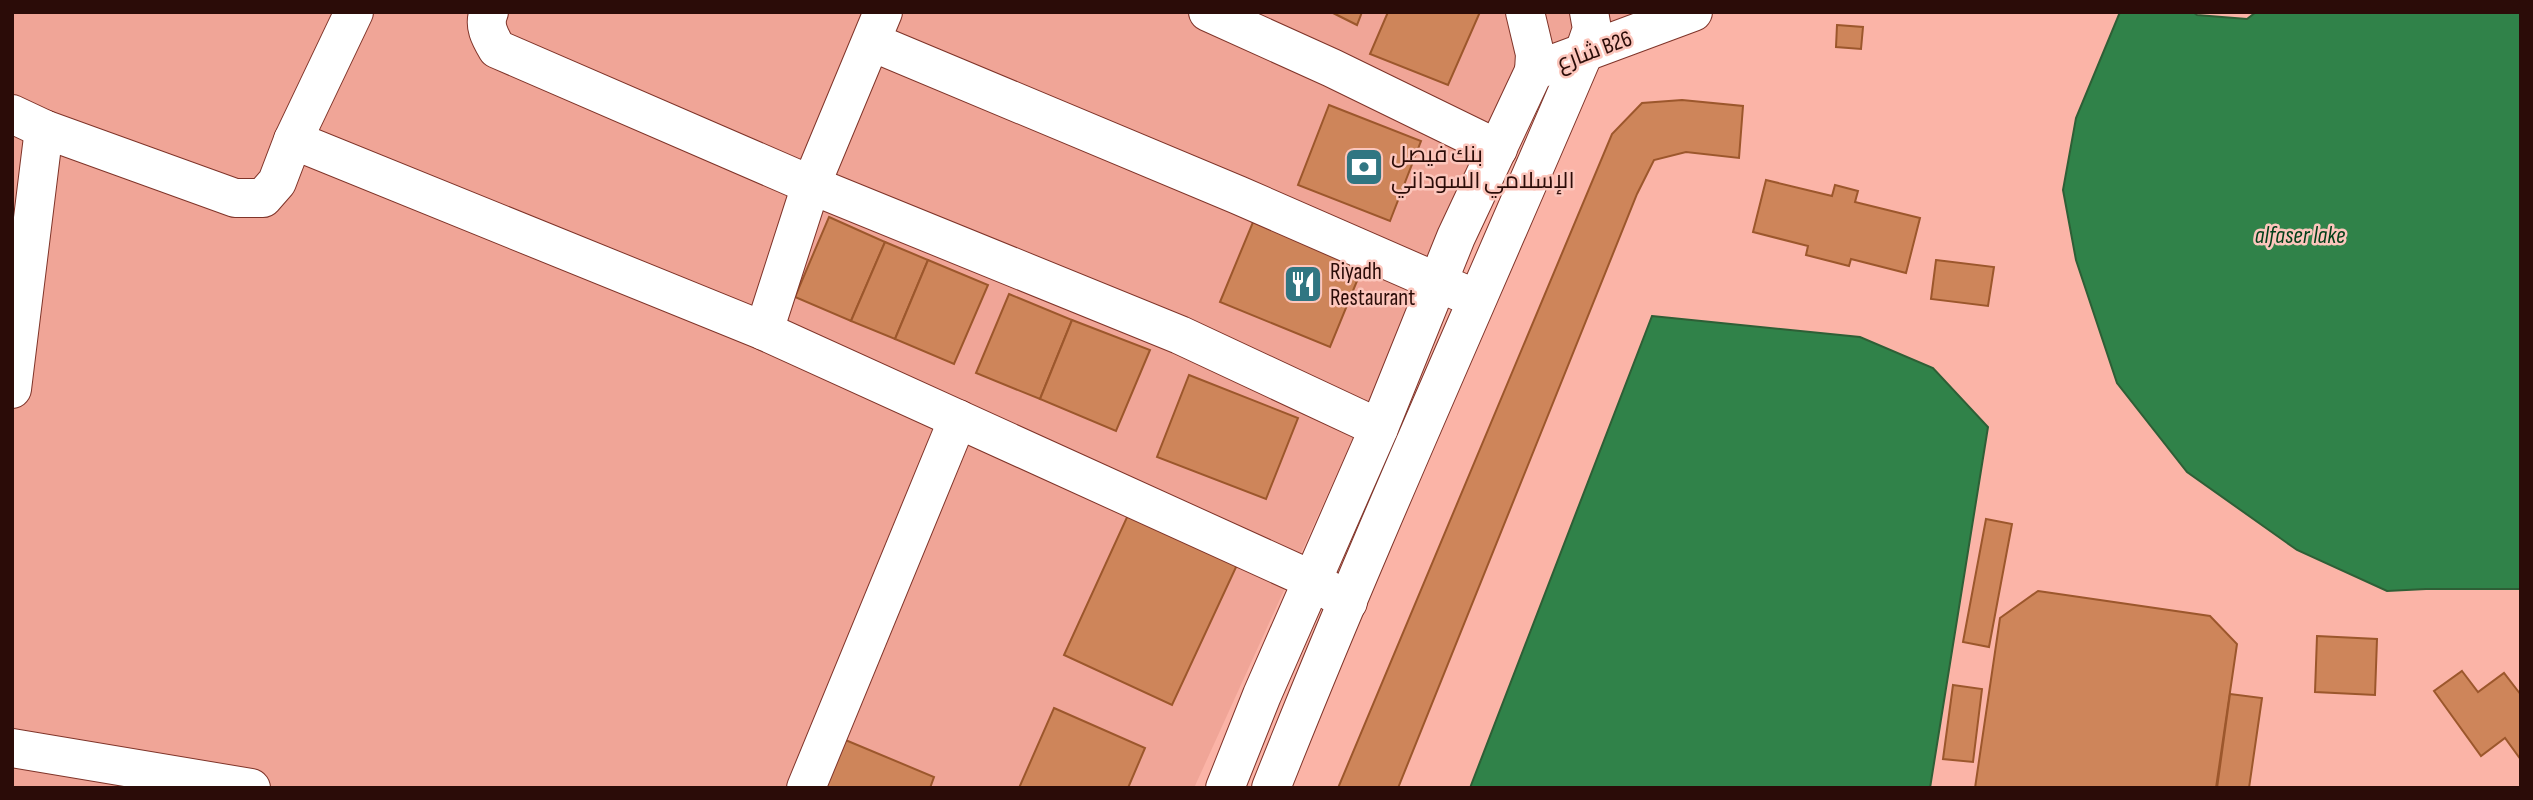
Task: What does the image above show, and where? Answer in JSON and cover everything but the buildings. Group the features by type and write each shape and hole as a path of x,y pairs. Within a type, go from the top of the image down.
{"main road":[{"path":"13,374 28,122 235,198 263,198 277,182 293,140 354,12"},
{"path":"489,12 486,20 489,36 496,49 811,185 1180,335 1379,428"},
{"path":"1208,12 1332,68 1498,149"},
{"path":"1271,788 1583,55 1592,29 1589,12"},
{"name":"شارع B26","path":"1534,71 1693,12"},
{"path":"1225,788 1262,695 1379,428 1438,281 1534,71 1535,54 1527,17"},
{"path":"764,331 811,185 877,27 1238,195 1438,281 1478,301"},
{"path":"293,140 764,331 1312,580 1348,602"},
{"path":"806,788 958,419"},
{"path":"12,748 193,783 251,788"}],"shaded area":[{"path":"12,12 1656,12 1517,78 1194,788 12,788"}],"water":[{"name":"alfaser lake","path":"2120,12 2193,12 2197,15 2247,19 2256,12 2521,12 2521,589 2387,591 2297,550 2187,472 2117,383 2076,260 2063,190 2076,118"},
{"path":"1652,316 1860,337 1933,368 1988,427 1930,788 1470,788"}],"place":[{"name":"بنك فيصل الإسلامي السوداني","path":"1364,167"},
{"name":"Riyadh Restaurant","path":"1303,284"}]}
